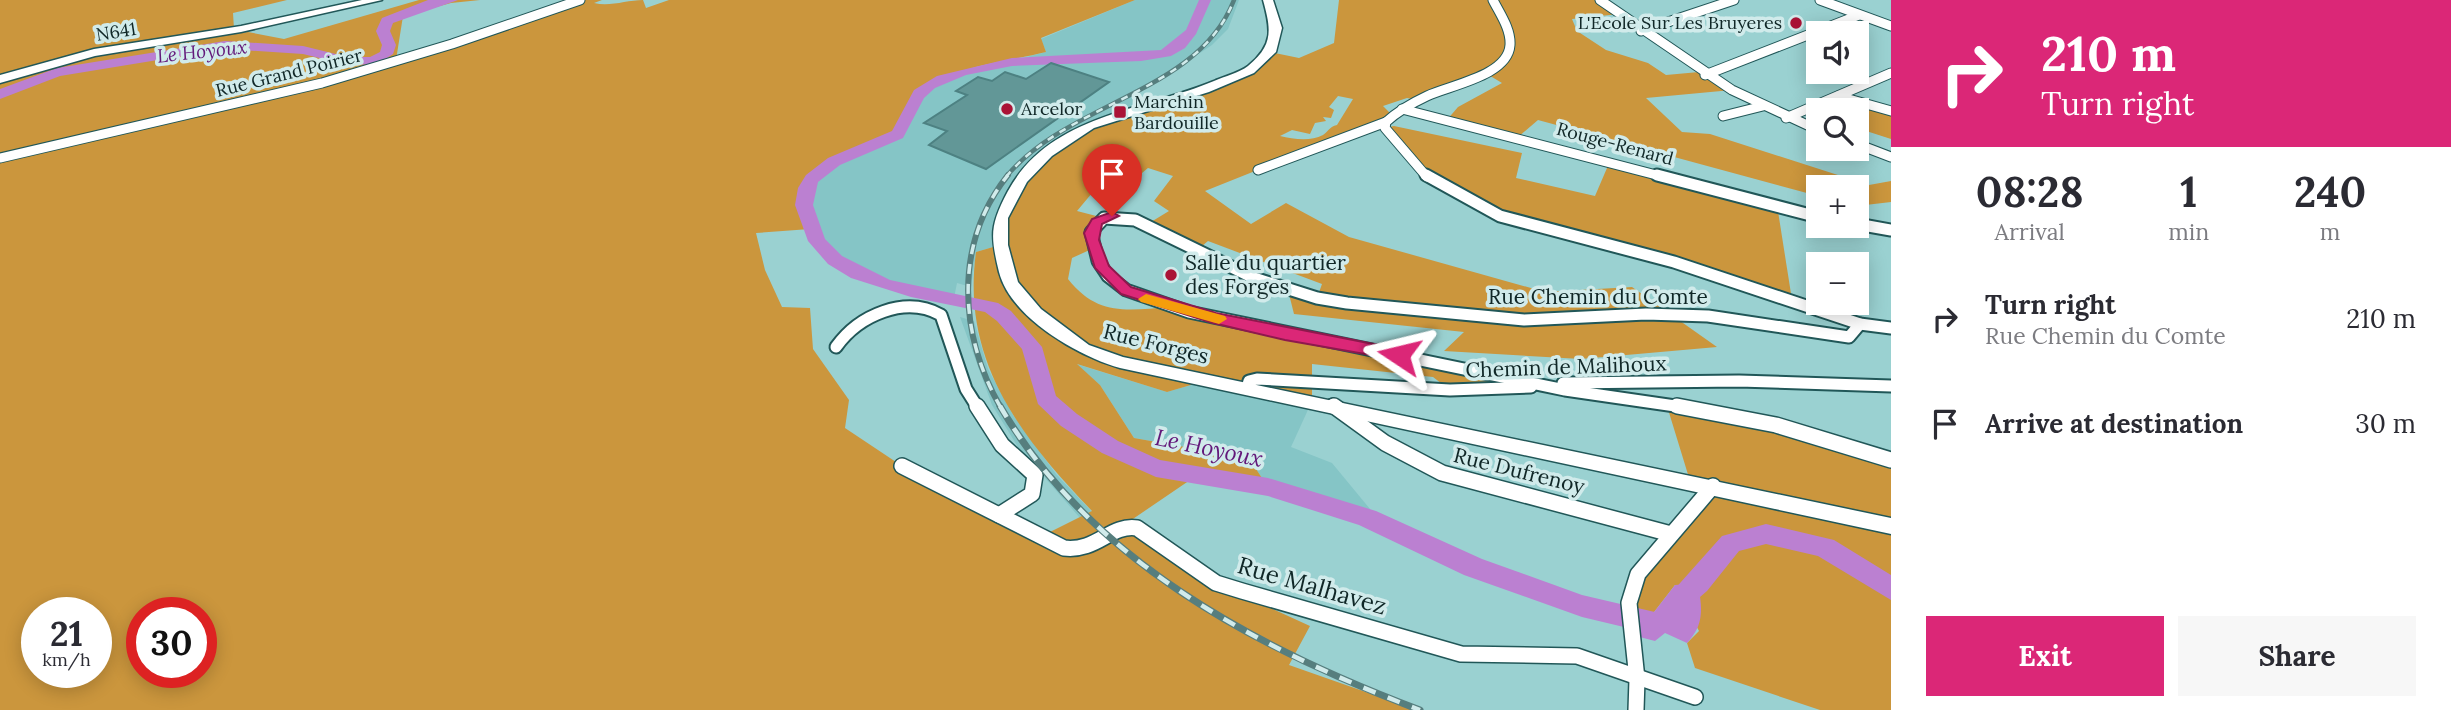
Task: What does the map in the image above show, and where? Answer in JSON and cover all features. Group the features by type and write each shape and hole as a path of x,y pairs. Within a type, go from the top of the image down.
{"main road":[{"name":"N641","path":"0,79 94,53 241,29 377,0"},
{"name":"Rue Forges","path":"1268,0 1276,28 1270,52 1250,70 1205,89 1101,120 1078,131 1048,153 1021,180 1001,218 1000,245 1010,283 1035,313 1083,349 1120,362 1891,526"}],"street":[{"name":"Rue Grand Poirier","path":"0,158 322,83 452,44 580,0"},
{"path":"1258,170 1386,122 1402,109 1441,90 1487,74 1510,49 1510,35 1493,0"},
{"path":"1600,0 1705,75 1786,118 1806,126"},
{"path":"1641,31 1734,0"},
{"path":"1820,0 1891,26"},
{"path":"1705,75 1859,15"},
{"path":"1786,118 1891,73"},
{"path":"1838,96 1891,111"},
{"path":"1723,116 1763,106"},
{"name":"Rouge-Renard","path":"1402,109 1806,214"},
{"name":"Rue Chemin du Comte","path":"1386,122 1385,128 1393,141 1428,178 1500,216 1674,262 1860,324 1849,337 1708,316 1646,314 1524,320 1379,307 1317,298 1254,278 1135,220 1104,218 1097,222 1091,233 1098,261 1108,275 1126,290 1159,303 1285,334 1543,384 1776,425 1891,460"},
{"path":"1869,149 1891,157"},
{"path":"1869,227 1891,230"},
{"path":"836,347 856,328 891,310 920,306 941,315 966,389 1002,445 1035,475 1032,494 999,514"},
{"path":"1860,324 1891,328"},
{"name":"Chemin de Malihoux","path":"1247,388 1249,380 1257,379 1450,390 1543,384 1739,381 1891,386"},
{"name":"Rue Dufrenoy","path":"1332,405 1352,423 1439,472 1621,518 1671,534"},
{"name":"Rue Malhavez","path":"902,466 1064,548 1079,551 1096,545 1123,526 1137,528 1216,583 1242,591 1461,654 1483,657 1577,656 1695,697"},
{"path":"1636,710 1637,679 1629,603 1638,574 1713,486"}],"shaded area":[{"path":"0,0 287,0 233,13 234,29 95,51 0,77"},
{"path":"419,0 480,0 451,3 403,16 396,60 580,0 602,0 594,3 606,4 643,0 646,8 669,0 1135,0 1041,38 1046,52 979,66 930,84 915,98 898,134 874,147 840,159 815,175 808,187 806,205 810,229 756,233 765,270 782,307 810,308 813,349 849,400 845,428 902,466 1042,536 1092,511 1041,454 1001,394 987,362 978,328 974,291 976,252 1000,245 1001,218 1021,180 1078,131 1230,80 1270,52 1299,58 1334,43 1339,0 1600,0 1619,14 1572,19 1577,31 1606,50 1648,63 1666,75 1699,72 1732,90 1646,98 1682,132 1710,134 1838,175 1806,175 1806,193 1538,120 1518,137 1446,121 1458,107 1502,83 1487,74 1418,100 1407,98 1383,106 1393,116 1205,191 1251,224 1286,203 1349,237 1545,292 1632,287 1717,347 1581,359 1444,351 1464,332 1294,314 1288,290 1317,298 1322,284 1208,241 1195,252 1146,225 1169,211 1154,201 1173,176 1148,168 1136,178 1113,168 1077,211 1104,218 1097,222 1094,248 1072,258 1068,279 1079,291 1102,305 1127,309 1171,307 1474,370 1499,388 1450,390 1433,377 1312,364 1312,401 1208,380 1167,392 1077,364 1100,385 1134,438 1196,449 1254,466 1268,487 1196,476 1124,525 1216,583 1310,626 1289,665 1417,710 0,710 0,81 93,55 248,32 284,39","holes":["1338,96 1353,99 1337,125 1323,135 1307,139 1280,136 1292,130 1310,134 1315,123 1326,121 1323,117 1331,118 1334,110 1329,107"]},
{"path":"1135,0 1239,0 1228,29 1212,45 1173,71 1134,92 1151,105 1000,245 976,252 971,287 957,283 954,298 896,288 843,265 826,252 810,229 805,211 807,184 817,173 834,162 895,137 911,113 917,95 930,84 961,73 1046,52 1041,39"},
{"path":"1869,105 1891,111 1891,139 1869,132"},
{"path":"1394,126 1522,153 1516,178 1595,196 1610,161 1777,205 1792,300 1541,229 1445,189 1385,128"},
{"path":"1891,181 1891,202 1869,205 1869,185"},
{"path":"960,317 974,321 988,369 1013,415 1056,474 1092,512 1080,518 1018,447 992,405"},
{"path":"1076,364 1167,392 1208,380 1312,401 1291,447 1332,463 1370,509 1367,518 1268,487 1254,466 1196,449 1134,438 1100,385"},
{"path":"1667,406 1891,461 1891,710 1820,710 1695,668 1687,643 1699,631 1675,585 1651,616 1629,603 1638,574 1713,487 1690,481"},
{"path":"1698,583 1701,615 1697,629 1687,643 1665,633 1655,641 1632,635 1629,603 1651,616 1675,585"}],"building":[{"name":"Arcelor","path":"1051,63 1109,82 986,169 929,145 947,131 924,123 967,95 956,91 978,77 992,81 1005,72 1026,79"}],"waterway":[{"name":"Le Hoyoux","path":"0,94 57,72 225,45 262,45 303,50 348,61 373,61 386,54 389,45 383,31 387,21 428,4 452,0"},
{"name":"Le Hoyoux","path":"1205,0 1192,31 1180,45 1166,53 1141,57 1012,62 961,72 930,85 919,93 898,135 834,162 809,183 804,199 805,211 817,241 835,260 858,274 911,291 991,307 1004,316 1032,347 1046,399 1069,420 1110,447 1156,468 1268,487 1367,518 1473,567 1582,606 1649,621"},
{"name":"Le Hoyoux","path":"1677,601 1698,583 1731,543 1766,534 1825,547 1891,589"}],"railway":[{"path":"1008,175 1032,151 1063,130 1162,77 1192,57 1216,31 1234,0"},
{"path":"1000,406 977,351 970,320 968,290 978,230 990,202 1008,175"},
{"path":"1000,406 1037,461 1081,510 1130,554 1183,593 1240,628 1299,659 1420,710"}],"slow traffic":[{"path":"1146,299 1219,319"}],"place":[{"name":"L'Ecole Sur Les Bruyeres","path":"1796,23"},
{"name":"Arcelor","path":"1007,109"},
{"name":"Marchin Bardouille","path":"1120,112"},
{"name":"Salle du quartier des Forges","path":"1171,275"}],"route":[{"path":"1112,216 1097,222 1091,233 1092,240 1102,268 1126,290 1159,303 1213,318 1399,355"}]}
